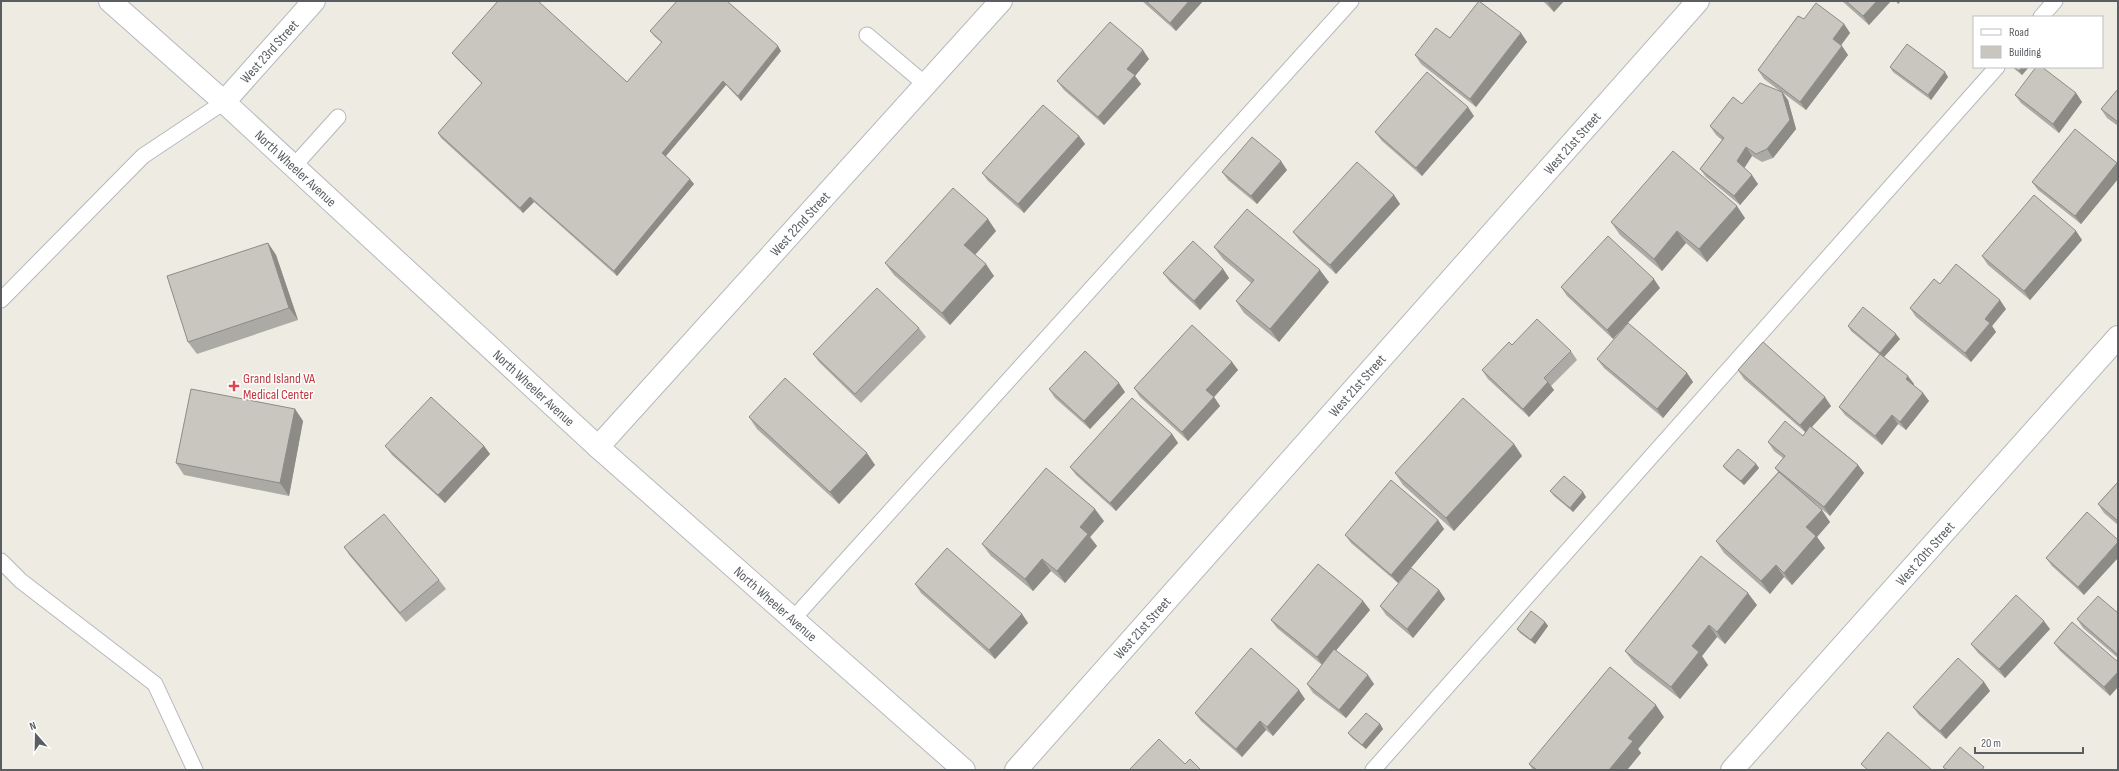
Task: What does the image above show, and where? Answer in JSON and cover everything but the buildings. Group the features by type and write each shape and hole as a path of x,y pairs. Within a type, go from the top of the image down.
{"street":[{"name":"North Wheeler Avenue","path":"110,1 224,102 598,447 792,620 964,770"},
{"name":"West 23rd Street","path":"224,102 314,1"},
{"name":"West 22nd Street","path":"598,447 1000,1"},
{"name":"West 21st Street","path":"1016,770 1698,1"},
{"name":"West 20th Street","path":"1732,770 2118,337"}],"lane":[{"path":"792,620 1351,1"},
{"path":"2042,16 2055,1"},
{"path":"867,35 925,84"},
{"path":"1373,770 1996,68"},
{"path":"1,300 143,156 224,102"},
{"path":"294,166 338,117"},
{"path":"1,561 21,581 155,684 195,770"}],"place":[{"name":"Grand Island VA Medical Center","path":"234,386"}]}
